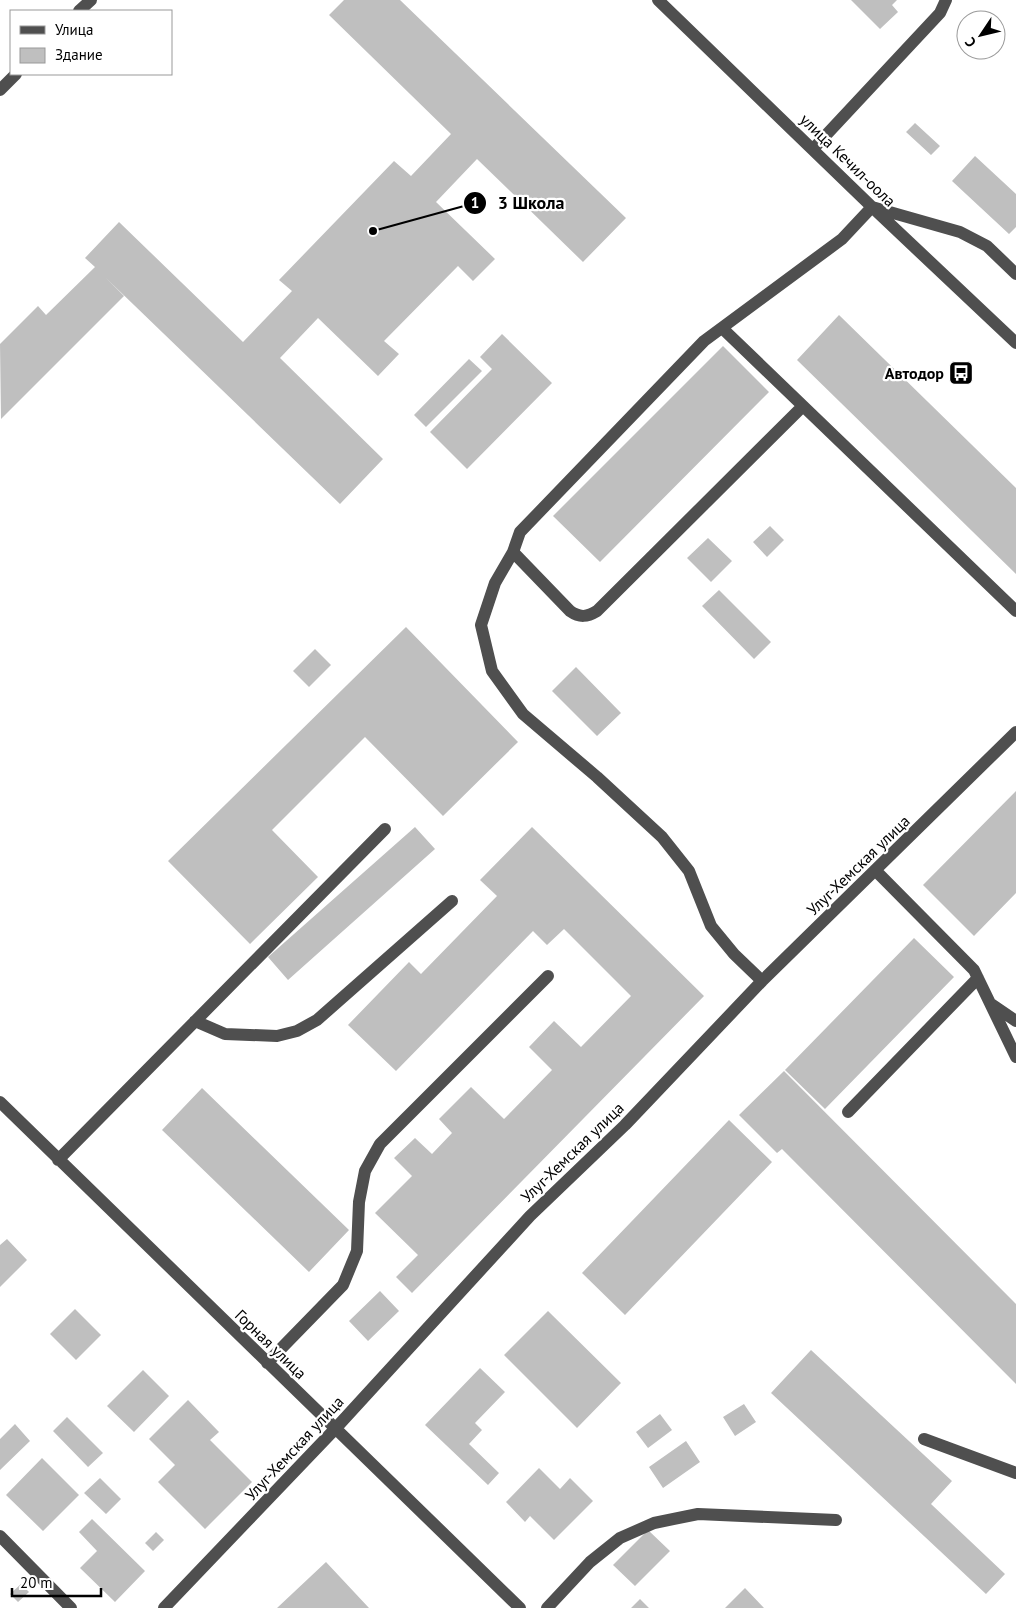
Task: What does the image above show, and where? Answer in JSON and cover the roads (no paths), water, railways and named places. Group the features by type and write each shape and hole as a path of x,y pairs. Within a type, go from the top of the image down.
{"street":[{"path":"80,10 91,0"},
{"name":"улица Кечил-оола","path":"658,0 872,207 1016,342"},
{"path":"813,149 940,13 946,0"},
{"path":"0,90 15,75"},
{"path":"762,981 734,954 711,926 689,872 662,836 523,714 492,671 481,625 494,583 512,552 520,532 704,341 842,239 872,207 960,232 987,246 1016,274"},
{"path":"722,328 1016,611"},
{"path":"512,552 570,611 578,616 588,616 597,611 803,406"},
{"name":"Улуг-Хемская улица","path":"164,1608 335,1429 530,1216 625,1125 762,981 1016,732"},
{"path":"58,1160 385,829"},
{"path":"875,870 974,970 1016,1057"},
{"path":"195,1021 225,1034 277,1036 298,1031 316,1020 452,901"},
{"path":"267,1363 342,1285 357,1251 358,1202 365,1171 380,1144 548,976"},
{"path":"848,1112 978,978"},
{"path":"991,1004 1016,1021"},
{"name":"Горная улица","path":"0,1102 520,1608"},
{"path":"924,1439 1016,1473"},
{"path":"547,1608 590,1562 620,1538 654,1523 698,1514 836,1520"},
{"path":"0,1536 71,1608"}],"place":[{"name":"3 Школа","path":"373,231"},
{"name":"Автодор","path":"961,373"}]}
